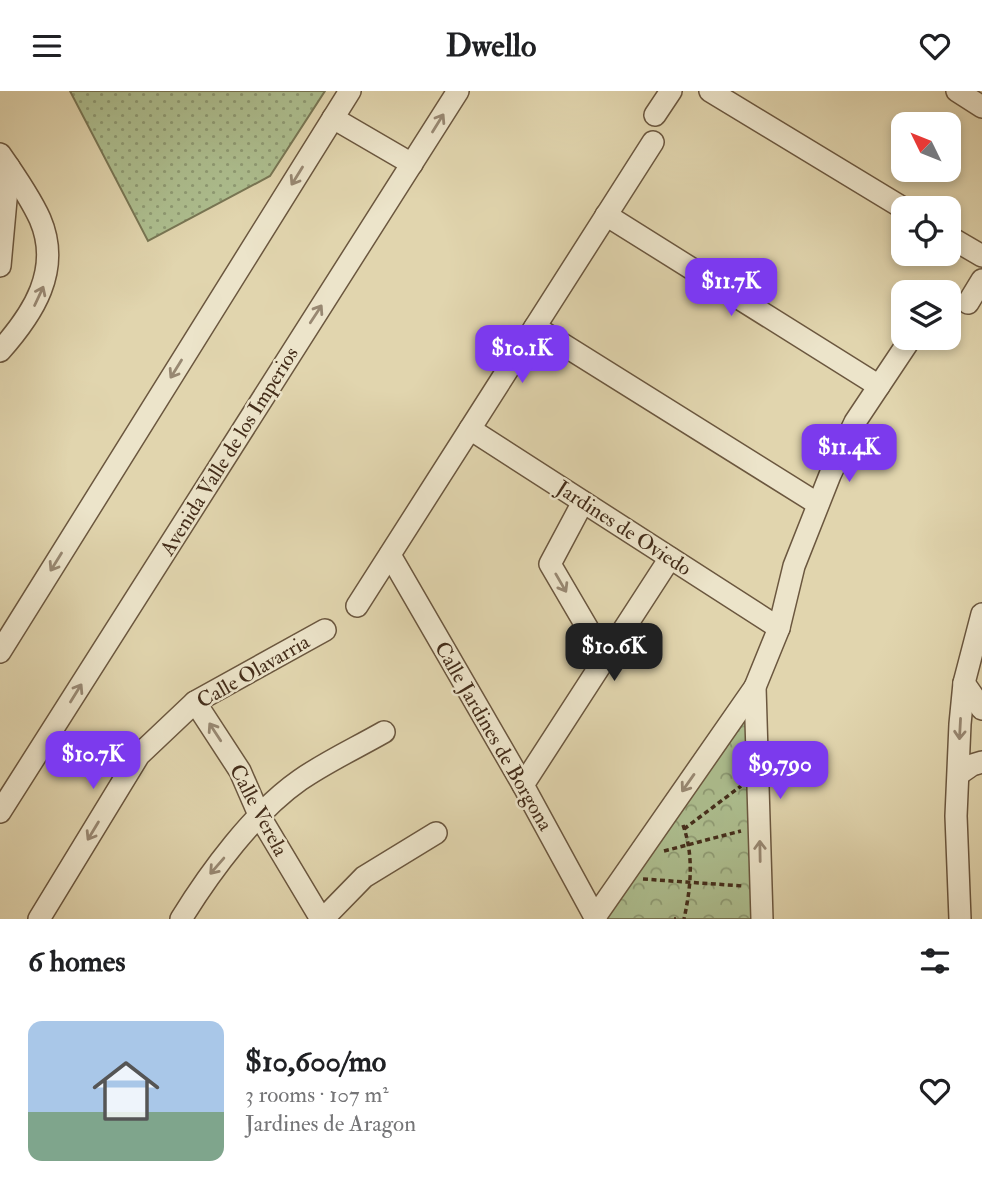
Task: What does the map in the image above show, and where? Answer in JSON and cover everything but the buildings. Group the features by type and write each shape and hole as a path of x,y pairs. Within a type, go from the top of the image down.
{"street":[{"path":"0,652 350,91"},
{"name":"Avenida Valle de los Imperios","path":"0,812 458,91"},
{"path":"656,115 671,91"},
{"path":"710,91 891,201"},
{"path":"957,91 982,107"},
{"path":"333,118 412,165"},
{"path":"356,606 653,142"},
{"path":"0,266 4,160"},
{"path":"0,351 37,302 46,278 47,248 40,219 4,160"},
{"path":"606,215 878,386"},
{"path":"961,244 982,256"},
{"path":"968,303 982,281"},
{"path":"535,327 818,504"},
{"path":"595,918 755,687 779,628 794,566 818,504 855,422 903,350"},
{"name":"Jardines de Oviedo","path":"470,429 779,628"},
{"path":"583,502 550,564 605,658"},
{"name":"Calle Jardines de Borgona","path":"390,555 523,785 595,918"},
{"path":"523,785 670,558"},
{"path":"960,919 956,816 964,683 982,614"},
{"name":"Calle Olavarria","path":"39,919 139,755 195,702 325,630"},
{"path":"964,683 982,709"},
{"path":"755,687 762,919"},
{"name":"Calle Verela","path":"195,702 240,771 260,817 322,919"},
{"path":"181,919 205,880 260,817 299,781 384,732"},
{"path":"959,774 982,762"},
{"path":"322,919 364,877 436,833"}],"path":[{"path":"684,829 748,780"},
{"path":"679,816 689,845 690,881 684,919"},
{"path":"655,853 749,829"},
{"path":"639,879 749,886"}],"green space":[{"path":"70,91 325,91 270,176 148,241"},
{"path":"753,694 759,919 606,919"}]}
